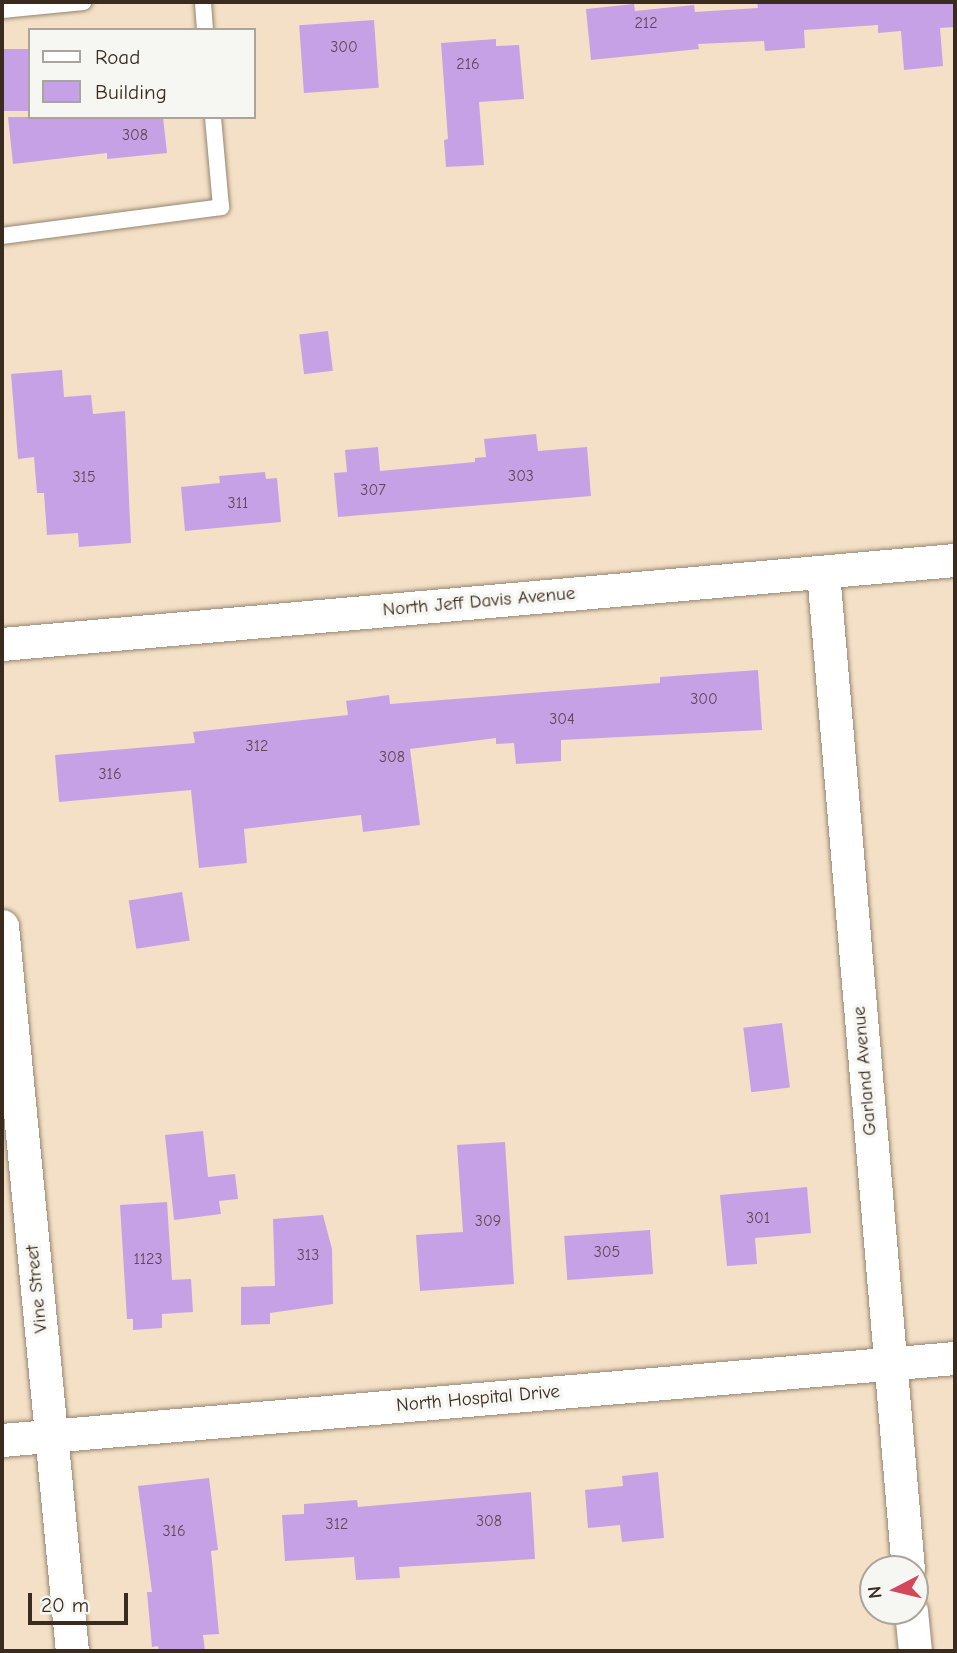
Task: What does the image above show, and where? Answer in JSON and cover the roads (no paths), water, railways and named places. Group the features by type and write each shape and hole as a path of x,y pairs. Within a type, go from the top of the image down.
{"street":[{"name":"North Jeff Davis Avenue","path":"2,644 955,560"},
{"name":"Garland Avenue","path":"823,572 907,1555"},
{"name":"Vine Street","path":"2,926 72,1651"},
{"name":"North Hospital Drive","path":"2,1440 955,1358"},
{"path":"912,1625 915,1651"}],"lane":[{"path":"2,10 84,2"},
{"path":"203,2 205,28"},
{"path":"2,236 221,208 213,119"}]}
